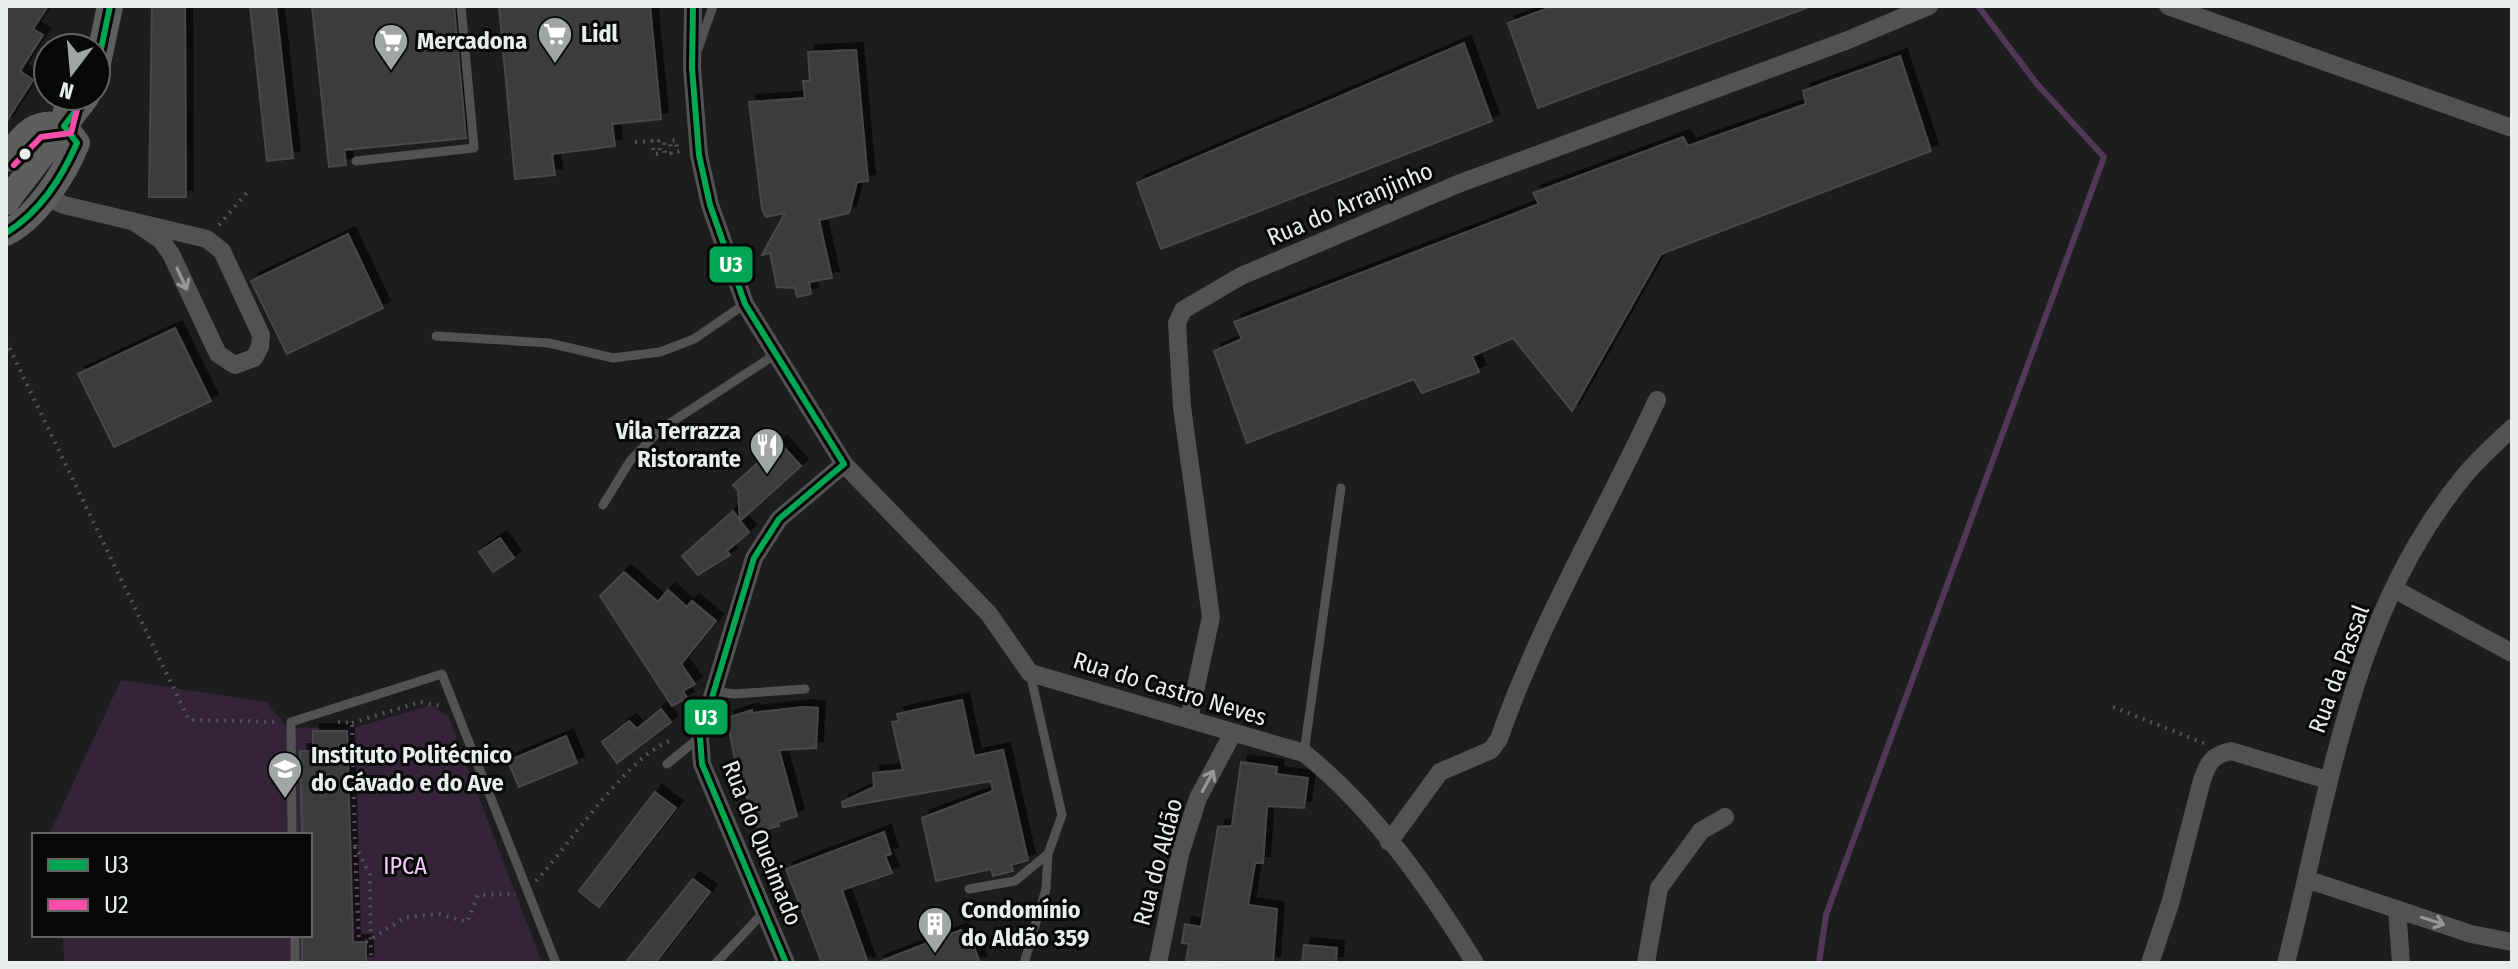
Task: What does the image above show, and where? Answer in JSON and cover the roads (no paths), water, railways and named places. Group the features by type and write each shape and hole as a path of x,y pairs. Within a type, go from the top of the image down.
{"main road":[{"path":"89,32 94,6"},
{"path":"105,32 110,6"},
{"path":"64,126 67,112"},
{"path":"6,202 75,112"},
{"path":"6,159 27,130 49,124 64,126 77,143 44,196 21,224 6,233"}],"street":[{"path":"693,6 692,68 699,155 710,205 745,304 844,464 989,614 1030,673"},
{"name":"Rua do Arranjinho","path":"1189,719 1211,617 1182,407 1177,323 1183,310 1241,276 1458,184 1848,40 1929,6"},
{"path":"2168,6 2193,10 2512,128"},
{"path":"44,196 64,205 133,221 207,239 222,251 261,335 260,347 245,364 235,365 218,354 171,254 161,240 133,221"},
{"path":"1389,842 1440,772 1491,750 1499,739 1543,626 1610,501 1657,400"},
{"name":"Rua da Passal","path":"2286,963 2344,717 2394,589 2424,535 2464,475 2512,428"},
{"name":"Rua do Queimado","path":"786,963 702,764 700,737 754,558 779,519 844,464"},
{"path":"2394,589 2512,653"},
{"name":"Rua do Castro Neves","path":"1030,673 1304,753 1331,774 1389,842 1450,922 1475,963"},
{"name":"Rua do Aldão","path":"1158,963 1180,854 1198,798 1233,733"},
{"path":"2150,963 2170,904 2205,772 2216,754 2231,751 2327,780"},
{"path":"1646,963 1659,888 1701,831 1725,817"},
{"path":"2306,879 2471,934 2512,942"},
{"path":"2397,909 2401,963"}],"lane":[{"path":"356,161 474,148 461,6"},
{"path":"692,68 713,6"},
{"path":"436,336 549,343 613,358 660,352 694,339 745,304"},
{"path":"603,505 630,461 661,429 776,354"},
{"path":"1304,753 1341,488"},
{"path":"1024,963 1046,889 1048,854 1062,815 1030,673"},
{"path":"292,833 291,722 442,674 556,963"},
{"path":"713,691 734,694 805,689"},
{"path":"667,764 700,737"},
{"path":"969,889 1015,881 1048,854"},
{"path":"716,963 763,913"},
{"path":"295,937 295,963"}],"waterway":[{"path":"1819,963 1826,915 2104,157 2037,84 1978,6"}],"place":[{"name":"Lidl","path":"555,65"},
{"name":"Mercadona","path":"391,72"},
{"name":"Vila Terrazza Ristorante","path":"767,476"},
{"name":"Instituto Politécnico do Cávado e do Ave","path":"285,800"},
{"name":"Condomínio do Aldão 359","path":"935,955"}],"park label":[{"name":"IPCA","path":"405,866"}]}
